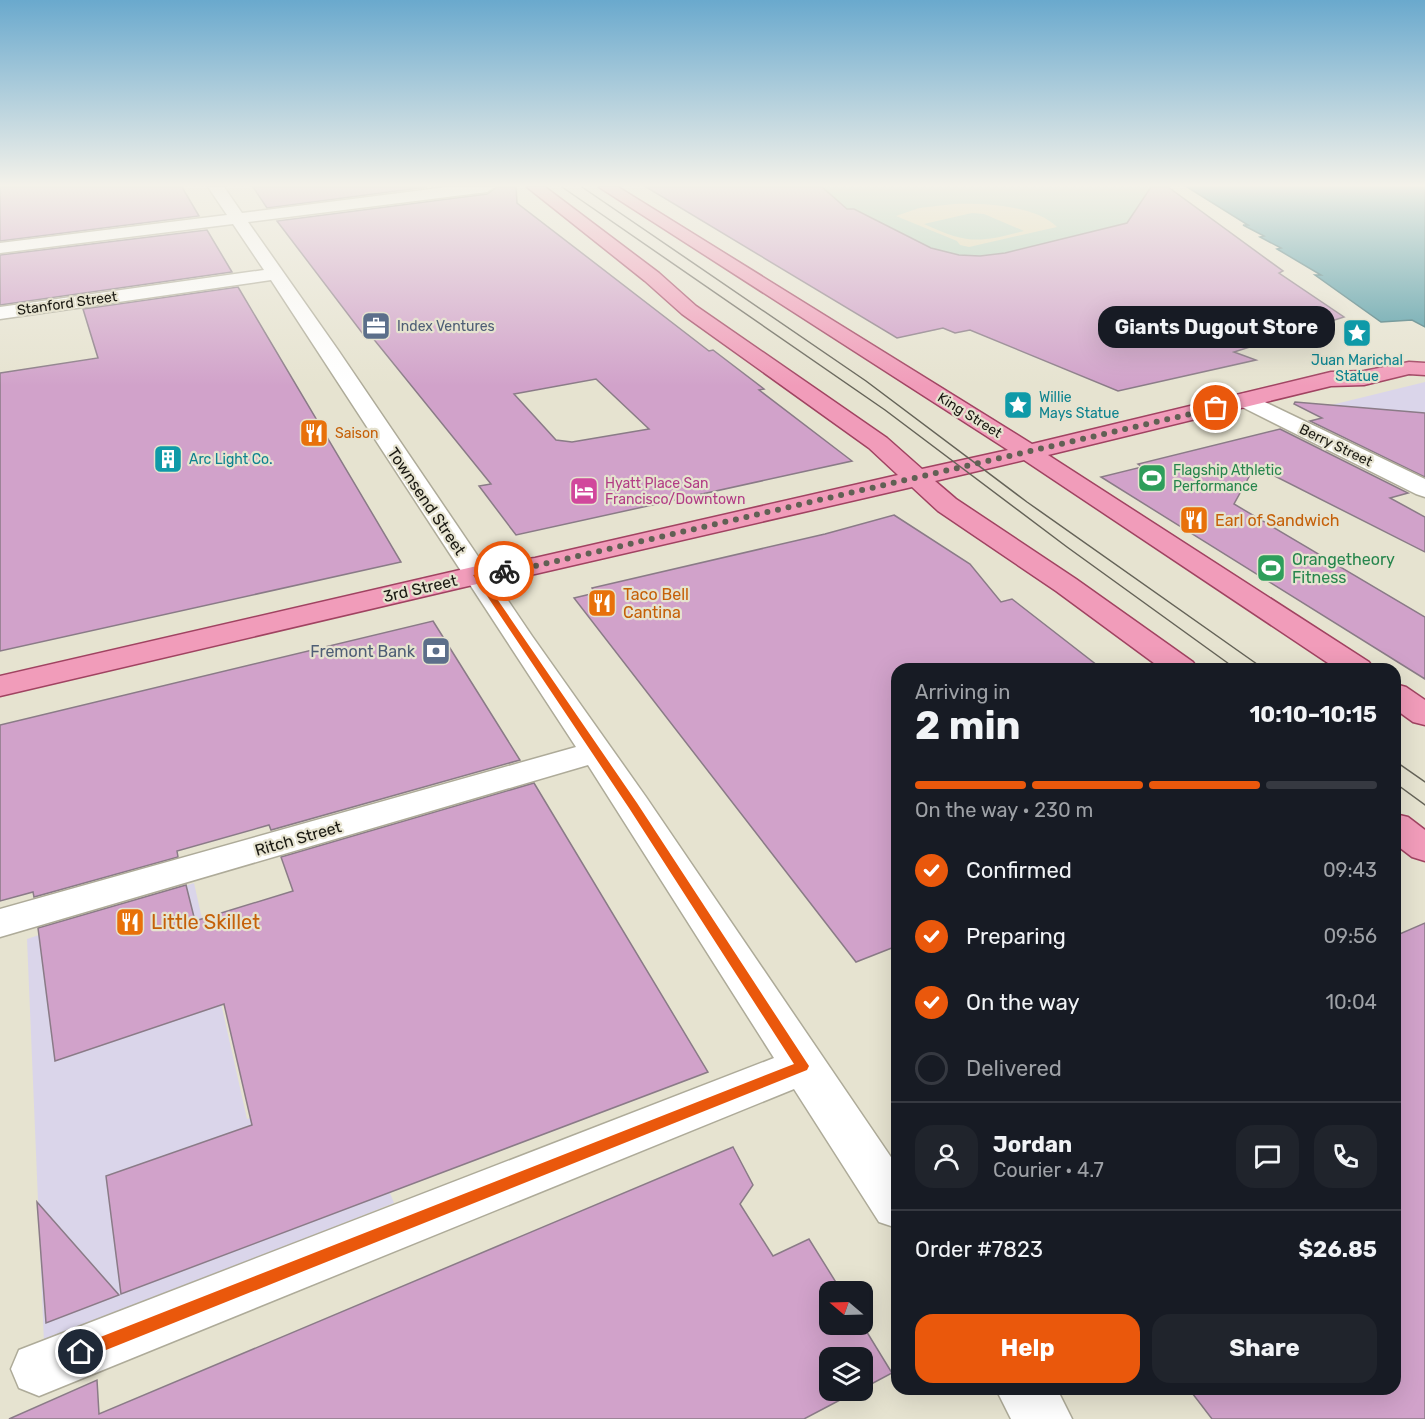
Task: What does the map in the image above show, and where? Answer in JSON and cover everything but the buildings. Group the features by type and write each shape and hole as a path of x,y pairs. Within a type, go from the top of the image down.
{"main road":[{"path":"621,253 689,310 878,442 947,504 1066,585 1174,663"},
{"name":"King Street","path":"712,253 1029,452 1349,663"},
{"name":"3rd Street","path":"1331,379 1343,367 1425,348"},
{"name":"3rd Street","path":"0,686 477,575 535,566 917,478 1331,379 1365,378 1420,365"},
{"path":"1401,698 1425,715"},
{"path":"1401,830 1425,848"}],"street":[{"name":"Townsend Street","path":"262,253 633,806 891,1197"},
{"name":"Stanford Street","path":"0,313 276,274"},
{"name":"Berry Street","path":"1246,400 1425,489"},
{"name":"Ritch Street","path":"0,924 596,752"},
{"path":"39,1369 803,1066"},
{"path":"1028,1395 1044,1419"}],"shaded area":[{"path":"1425,382 1425,469 1307,411"},
{"path":"194,883 247,1119 348,1087 394,1203 44,1343 27,939"}],"green space":[{"path":"756,253 1247,253 1254,258 913,318 936,330 897,338"}],"water":[{"path":"1284,253 1425,253 1425,327 1412,320 1381,322 1315,275 1321,275"}],"tram line":[{"path":"658,253 885,410 1067,547 1228,663"},
{"path":"679,253 866,381 1027,502 1255,663"},
{"path":"1401,765 1425,782"},
{"path":"1401,787 1425,805"}],"way so far":[{"path":"504,571 535,566 1216,408"}],"place":[{"name":"Index Ventures","path":"376,326"},
{"name":"Juan Marichal Statue","path":"1357,333"},
{"name":"Willie Mays Statue","path":"1018,405"},
{"name":"Giants Dugout Store","path":"1216,408"},
{"name":"Saison","path":"314,433"},
{"name":"Arc Light Co.","path":"168,459"},
{"name":"Flagship Athletic Performance","path":"1152,478"},
{"name":"Hyatt Place San Francisco/Downtown","path":"584,491"},
{"name":"Earl of Sandwich","path":"1194,520"},
{"name":"Orangetheory Fitness","path":"1271,568"},
{"name":"Taco Bell Cantina","path":"602,603"},
{"name":"Fremont Bank","path":"436,651"},
{"name":"Little Skillet","path":"130,922"}],"route":[{"path":"81,1352 803,1066 633,806 477,575 504,571"}]}
